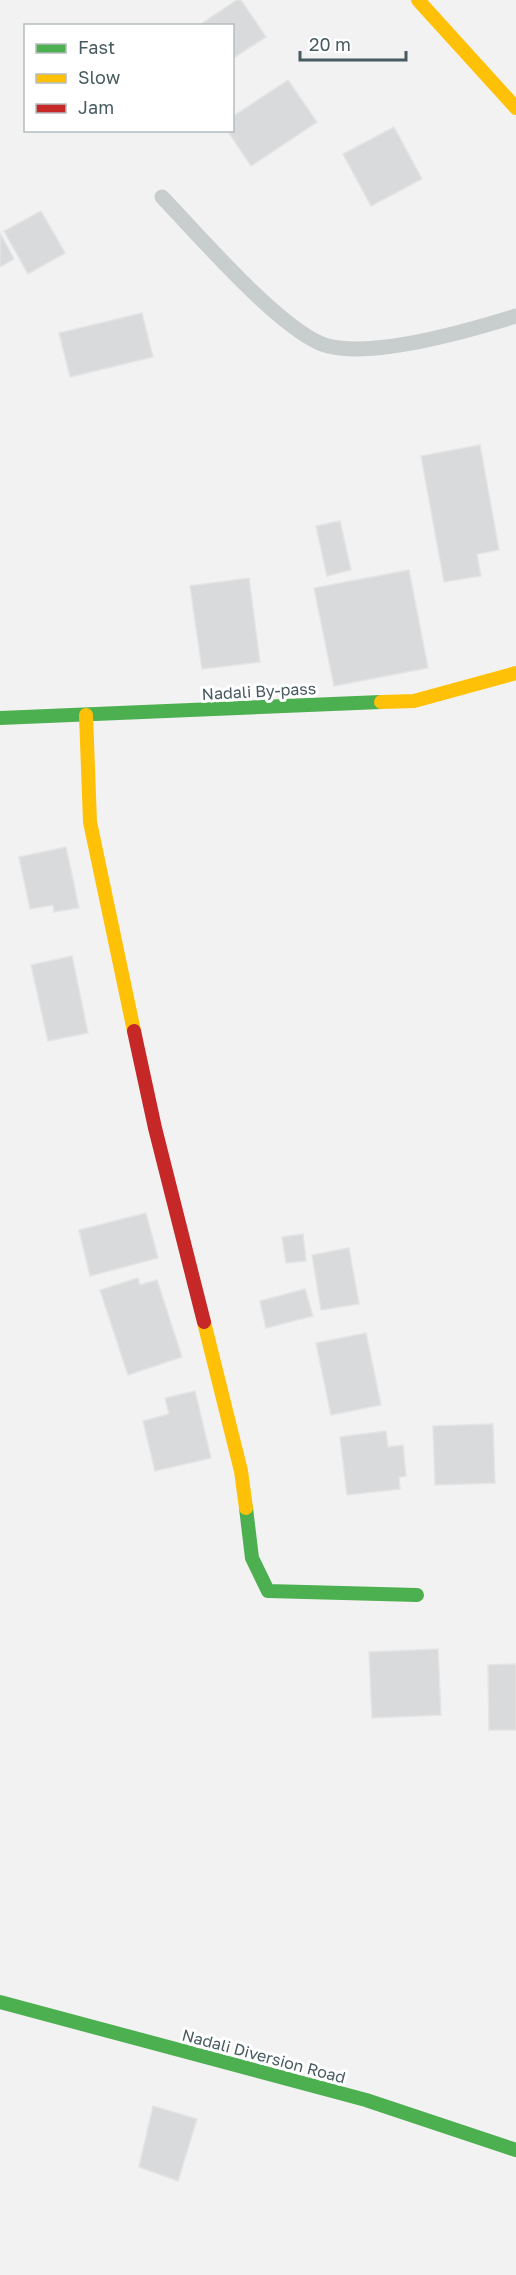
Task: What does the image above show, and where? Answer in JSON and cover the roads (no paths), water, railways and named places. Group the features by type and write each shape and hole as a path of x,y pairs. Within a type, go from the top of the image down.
{"street":[{"path":"418,0 516,108"},
{"name":"Nadali By-pass","path":"0,718 414,701 516,673"},
{"path":"86,715 90,822 155,1128 241,1471 252,1558 268,1591 417,1595"},
{"name":"Nadali Diversion Road","path":"0,2002 366,2100 516,2150"}],"lane":[{"path":"162,197 260,297 301,332 327,346 366,350 478,327 516,316"}]}
